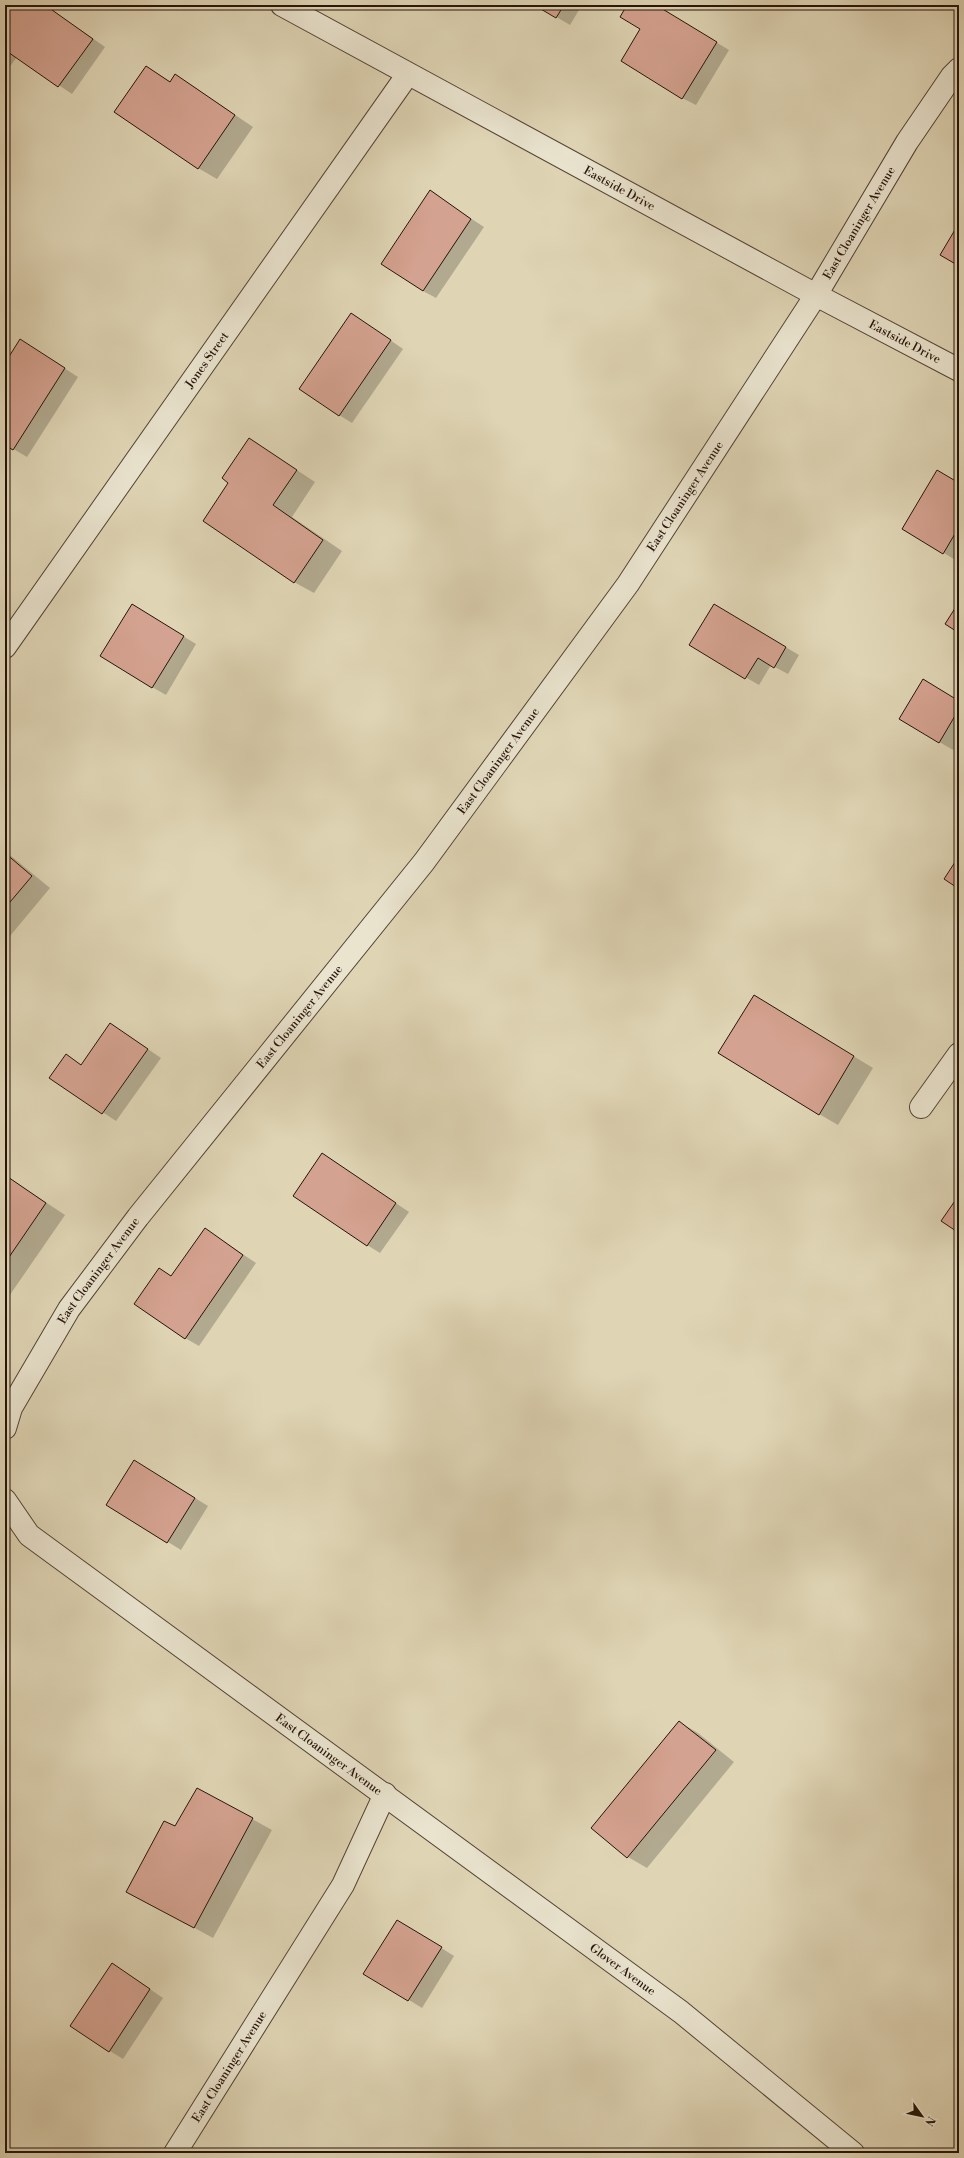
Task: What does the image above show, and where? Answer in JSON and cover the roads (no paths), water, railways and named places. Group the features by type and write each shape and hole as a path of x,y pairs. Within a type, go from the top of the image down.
{"street":[{"name":"Eastside Drive","path":"282,5 816,295 959,370"},
{"name":"East Cloaninger Avenue","path":"5,1428 11,1408 69,1309 138,1217 424,862 628,584 816,295 907,142 952,76 959,69"},
{"name":"Jones Street","path":"5,647 408,74"},
{"path":"921,1107 959,1054"},
{"name":"East Cloaninger Avenue","path":"5,1500 29,1535 385,1794 343,1885 175,2153"},
{"name":"Glover Avenue","path":"385,1794 682,2012 853,2153"}]}
